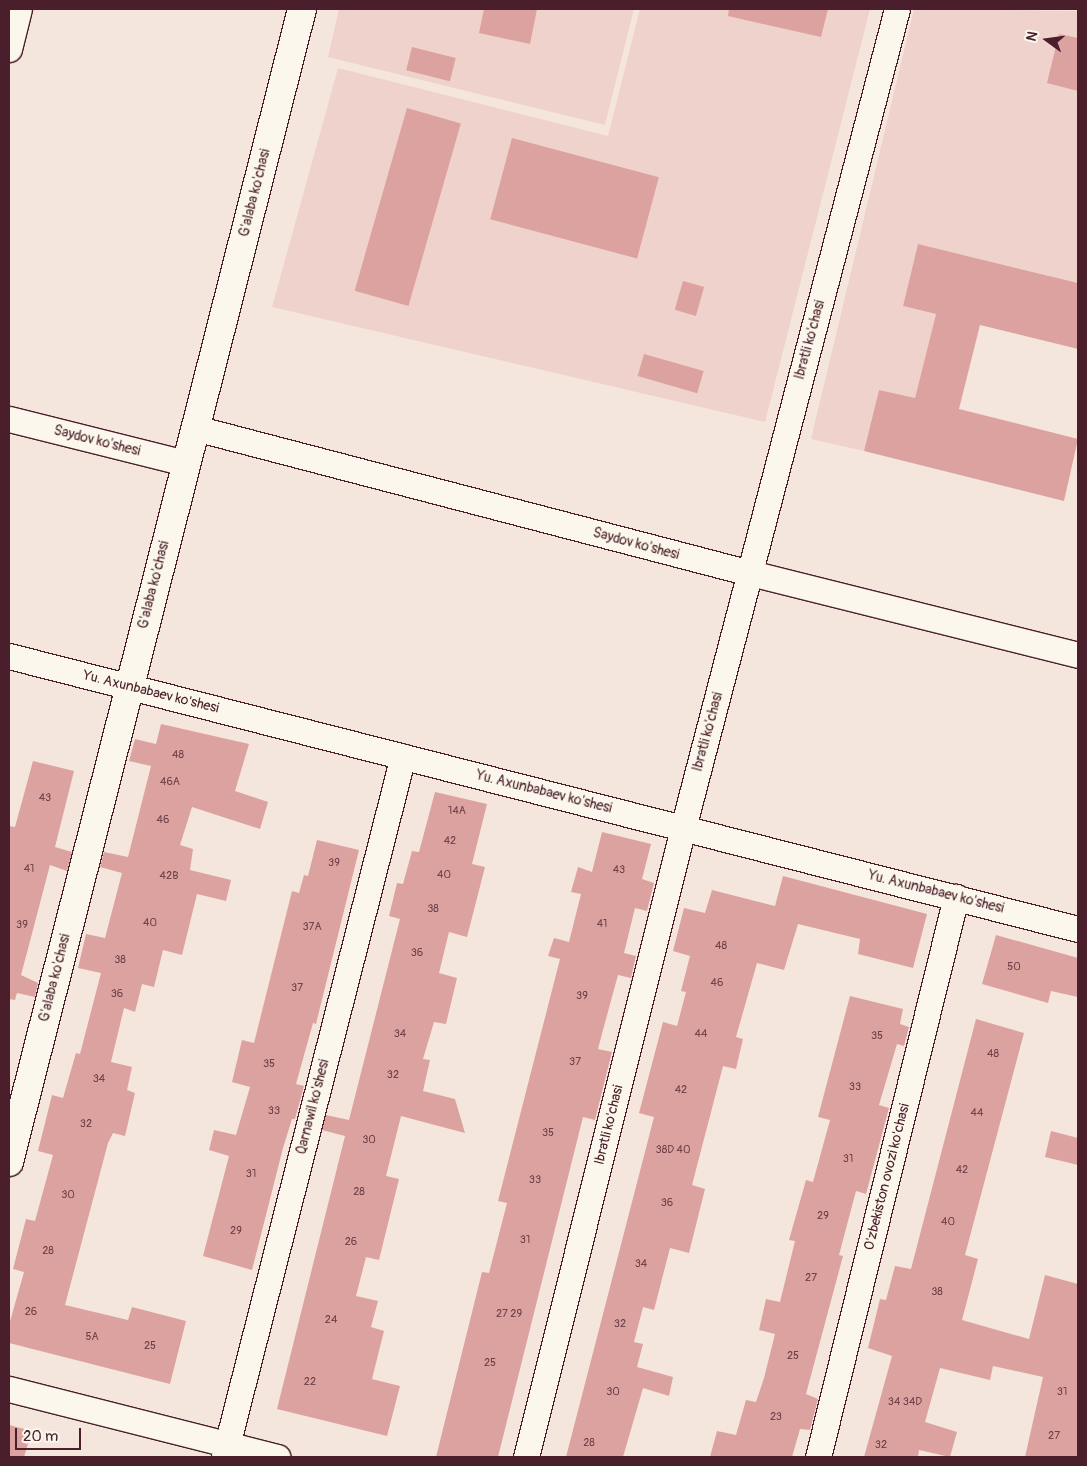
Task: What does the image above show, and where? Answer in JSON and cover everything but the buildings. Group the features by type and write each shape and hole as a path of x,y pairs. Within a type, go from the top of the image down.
{"street":[{"path":"9,49 19,9"},
{"name":"G'alaba ko'chasi","path":"9,1162 128,686 302,9"},
{"name":"Ibratli ko'chasi","path":"526,1457 683,828 897,9"},
{"name":"Saydov ko'shesi","path":"9,419 185,463"},
{"name":"Saydov ko'shesi","path":"194,428 750,573 1078,655"},
{"name":"Yu. Axunbabaev ko'shesi","path":"9,656 1078,929"},
{"name":"Qarnawil ko'shesi","path":"225,1451 403,756"},
{"name":"O'zbekiston ovozi ko'chasi","path":"818,1457 956,897"},
{"path":"9,1389 225,1451 278,1457"}],"shaded area":[{"path":"339,9 634,9 605,125 328,57"},
{"path":"640,9 870,9 765,422 272,307 338,68 608,136"},
{"path":"914,9 1078,11 1078,283 918,244 903,306 936,314 915,398 879,390 864,451 811,439"}]}
